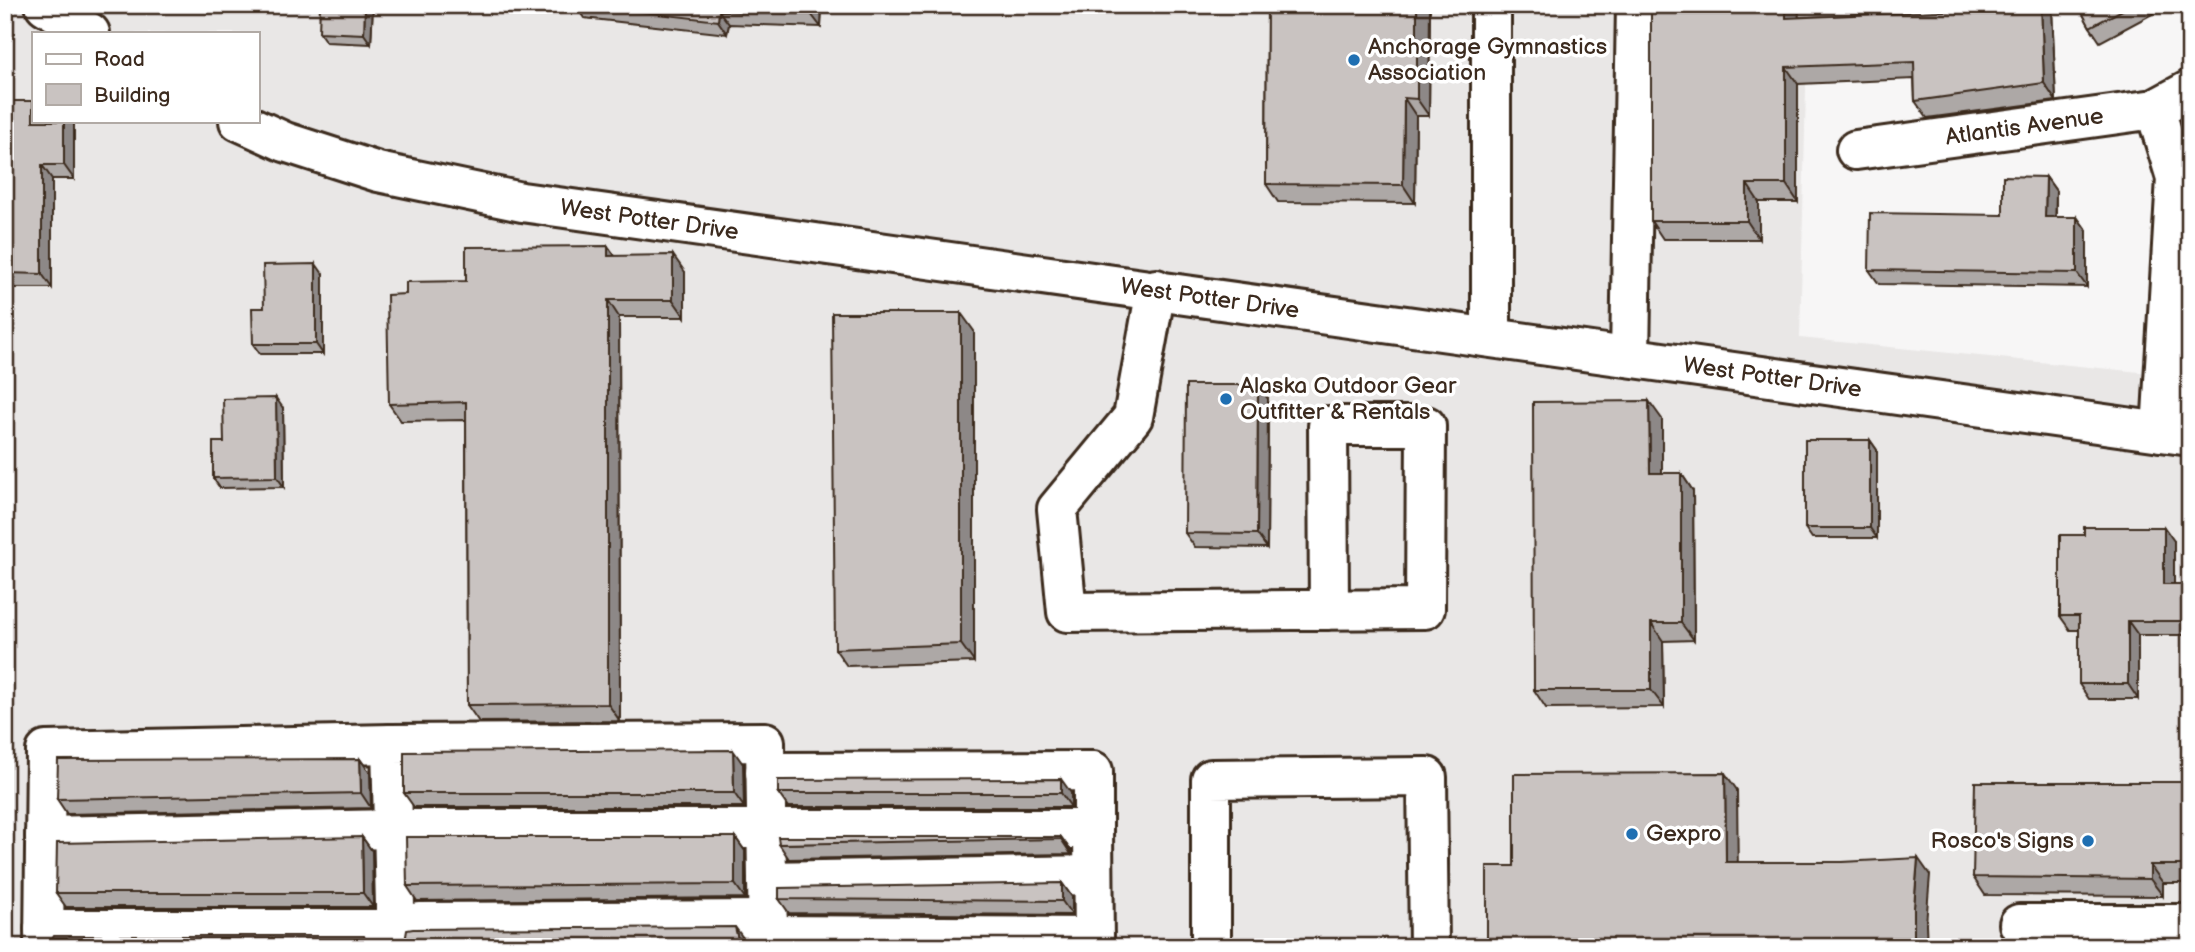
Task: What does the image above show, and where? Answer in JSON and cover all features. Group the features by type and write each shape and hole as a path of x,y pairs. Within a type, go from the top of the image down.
{"main road":[{"path":"45,5 88,32"},
{"path":"1491,5 1491,337"},
{"path":"1630,357 1636,5"},
{"name":"Atlantis Avenue","path":"1856,149 2155,109 2190,90"},
{"path":"2155,109 2176,178 2176,434"},
{"name":"West Potter Drive","path":"241,122 285,142 378,172 522,202 2176,434"},
{"path":"1156,289 1133,417 1057,509 1067,612 1329,610 1425,609 1426,426 1328,426 1329,610"},
{"path":"765,772 1093,771 1094,942 768,934 420,922 396,938 44,938 46,751 391,744 765,742 765,772 768,934"},
{"path":"391,744 396,938"},
{"path":"1211,947 1211,779 1427,777 1429,947"},
{"path":"45,836 393,829 1093,829"},
{"path":"767,881 1093,876"},
{"path":"2019,924 2190,924"}],"shaded area":[{"path":"5,5 1808,5 1800,338 2190,377 2190,947 5,947"}],"building":[{"path":"320,5 365,5 364,34 319,32"},
{"path":"582,5 812,5 811,14 719,11 718,21"},
{"name":"Anchorage Gymnastics Association","path":"1267,5 1417,5 1417,99 1404,98 1403,185 1266,184"},
{"path":"1651,5 1786,5 1786,18 1967,10 1967,5 2041,5 2044,83 1915,101 1914,62 1786,67 1786,184 1747,184 1747,221 1651,221"},
{"path":"2078,5 2132,5 2090,27"},
{"path":"5,101 32,101 32,122 64,122 64,165 42,165 42,274 5,273"},
{"path":"2185,103 2190,103 2190,159 2187,159 2185,150"},
{"path":"2003,176 2046,177 2045,217 2077,217 2077,273 1869,270 1870,213 2003,215"},
{"path":"608,246 608,256 673,255 673,300 608,300 608,704 467,705 466,402 389,404 387,295 406,294 406,282 466,281 466,247"},
{"path":"316,264 316,344 253,344 252,308 264,308 263,265"},
{"path":"832,313 961,313 961,644 835,649"},
{"path":"1186,385 1258,385 1257,534 1185,533"},
{"path":"276,398 277,477 213,478 213,442 224,442 223,399"},
{"path":"1649,401 1650,473 1681,473 1681,623 1651,623 1651,690 1534,690 1533,402"},
{"path":"1805,440 1870,440 1870,528 1805,528"},
{"path":"2084,527 2164,527 2164,584 2190,584 2190,621 2128,621 2128,684 2079,684 2079,616 2060,616 2060,535 2084,535"},
{"path":"733,750 734,793 404,793 404,752"},
{"path":"360,759 361,793 57,799 58,760"},
{"name":"Gexpro","path":"1725,773 1726,862 1842,862 1918,858 1914,947 1487,947 1487,866 1514,866 1514,774"},
{"path":"1061,779 1061,793 778,793 778,780"},
{"name":"Rosco's Signs","path":"1975,782 2190,782 2190,865 2150,865 2150,879 1973,877"},
{"path":"362,837 363,893 56,893 57,843"},
{"path":"406,837 735,837 735,884 407,886"},
{"path":"778,837 1061,837 1061,839 779,844"},
{"path":"1062,883 1062,901 779,899 779,888"},
{"path":"735,927 742,947 400,947 405,942 407,930 413,929"},
{"path":"54,936 364,936 370,947 48,947"},
{"path":"777,942 1065,944 1065,947 772,947"}],"place":[{"name":"Anchorage Gymnastics Association","path":"1354,60"},
{"name":"Alaska Outdoor Gear Outfitter & Rentals","path":"1226,399"},
{"name":"Gexpro","path":"1632,834"},
{"name":"Rosco's Signs","path":"2088,841"}]}
